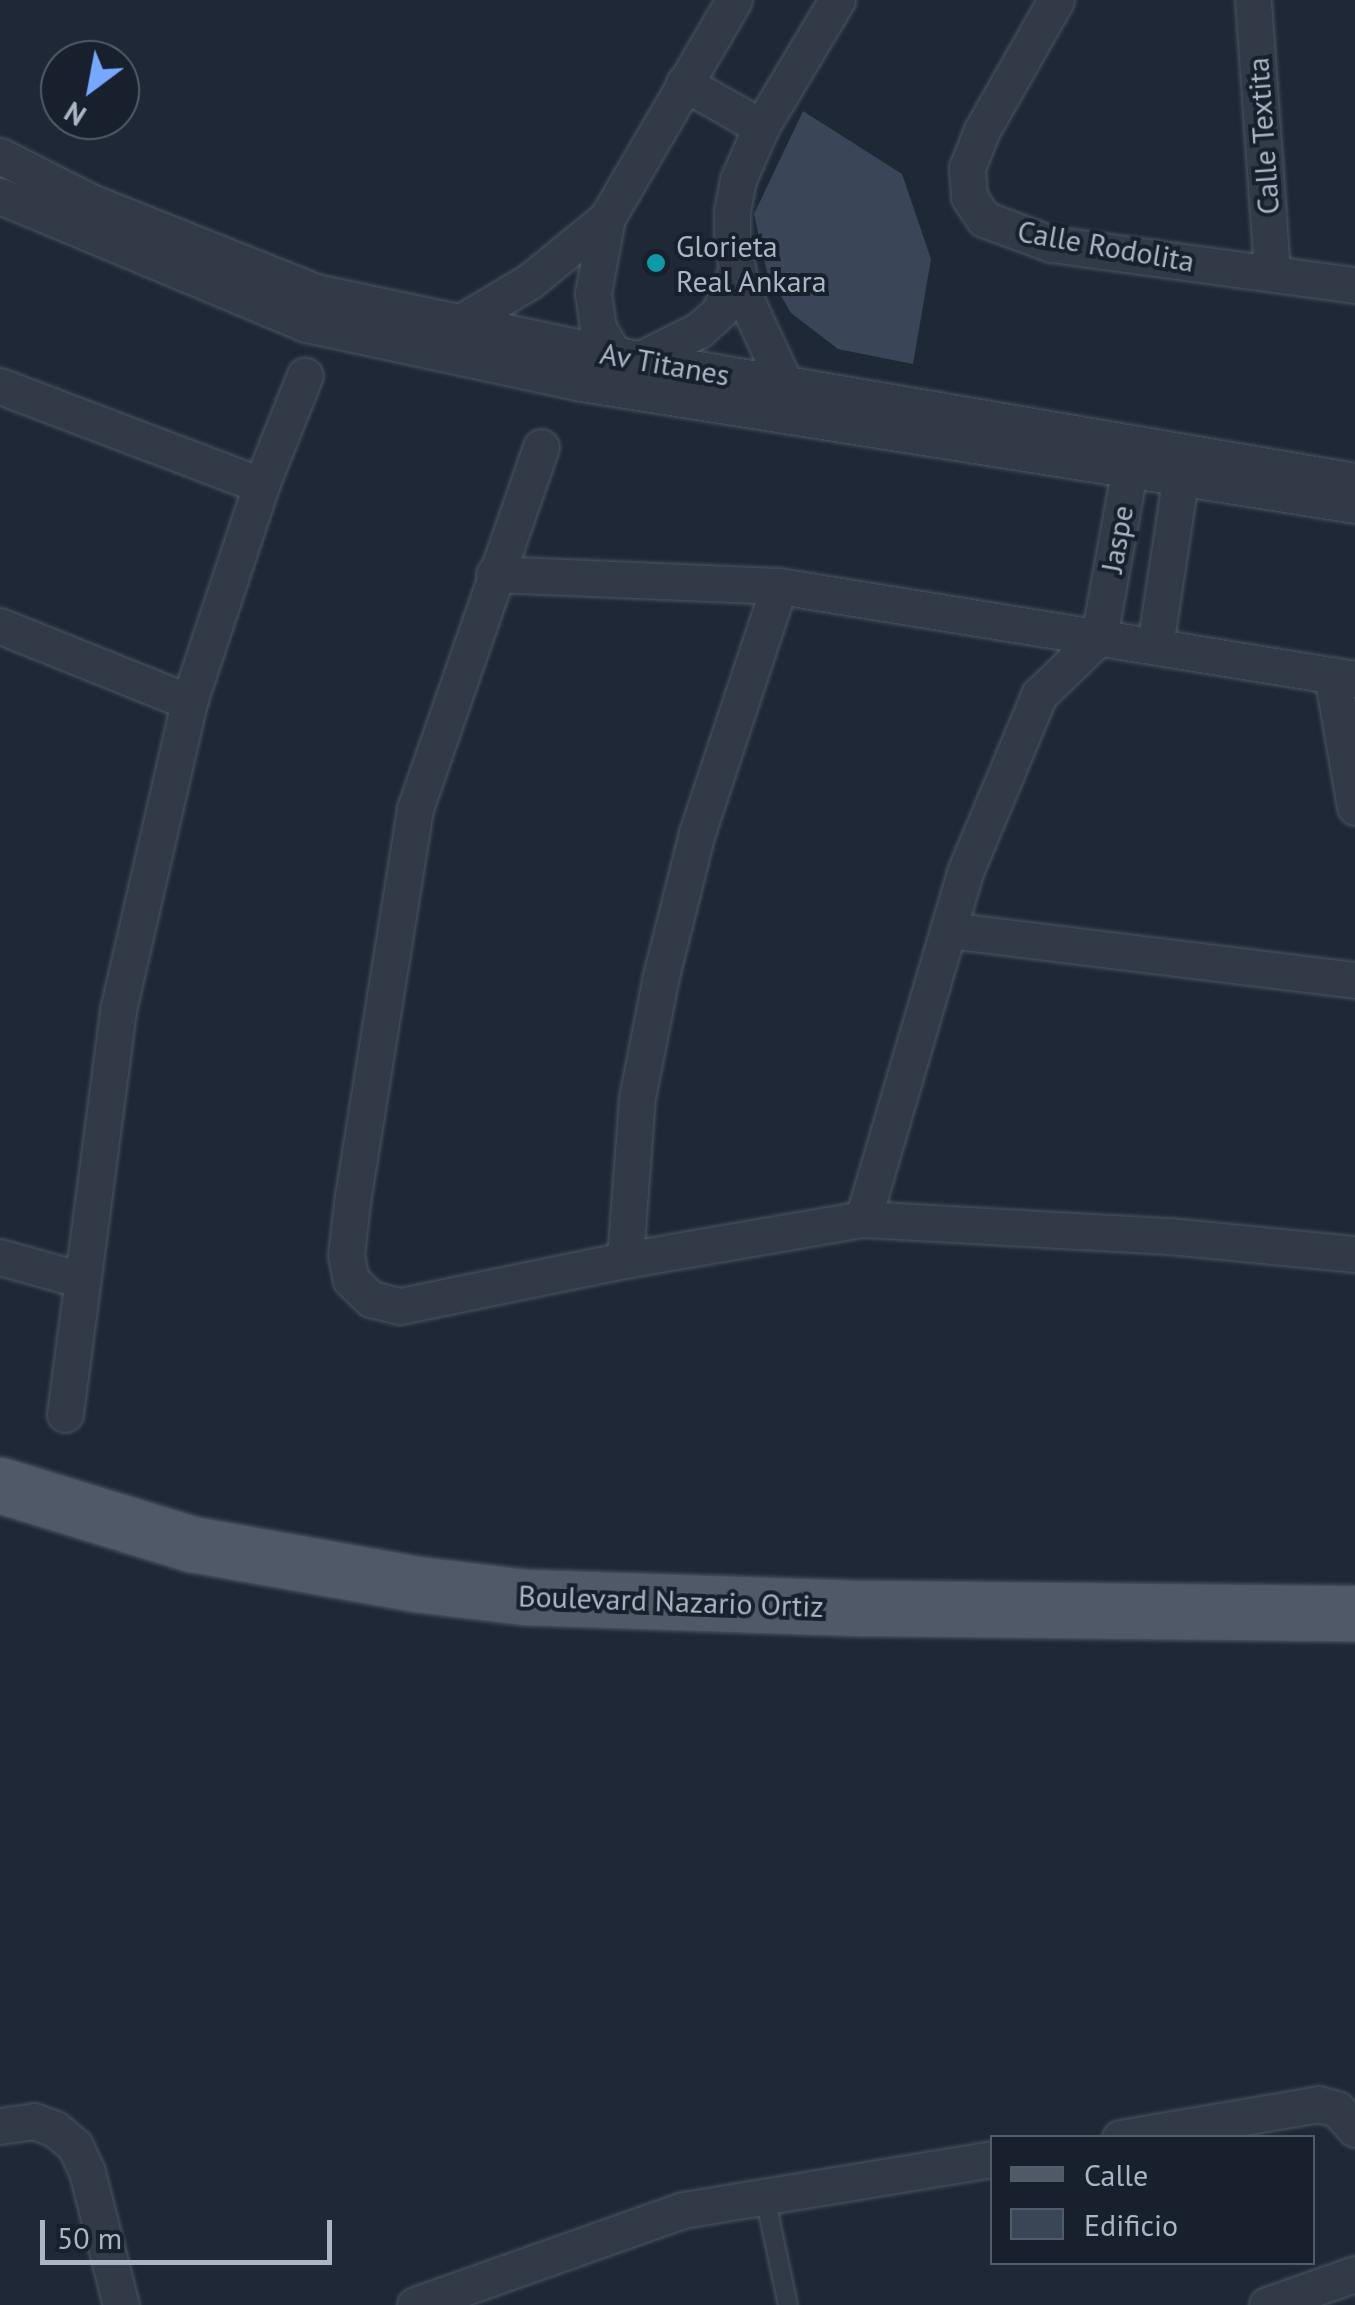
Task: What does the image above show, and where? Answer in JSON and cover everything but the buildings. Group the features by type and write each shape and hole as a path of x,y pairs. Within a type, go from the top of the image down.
{"main road":[{"name":"Boulevard Nazario Ortiz","path":"0,1485 192,1544 349,1573 524,1598 845,1607 1355,1613"}],"street":[{"path":"734,0 607,218 593,293 598,328 632,368 720,310 736,271"},
{"path":"786,386 736,271 732,211 738,180 761,127 837,0"},
{"name":"Calle Rodolita","path":"1056,0 982,130 967,168 969,197 984,219 1051,244 1355,285"},
{"name":"Calle Textita","path":"1253,0 1272,272"},
{"path":"684,83 761,127"},
{"name":"Av Titanes","path":"0,156 91,202 316,292 632,368 780,416 1355,482"},
{"name":"Av Titanes","path":"0,196 306,324 581,382 632,368 786,386 1132,456"},
{"path":"456,325 544,271 607,218"},
{"path":"593,293 608,314 638,336 677,341"},
{"path":"65,1414 118,1010 188,702 261,484 305,375"},
{"path":"0,386 261,484"},
{"path":"541,447 416,808 352,1203 351,1280 371,1299 400,1306 625,1260 863,1220 1170,1236 1355,1254"},
{"name":"Jaspe","path":"1099,637 1132,456"},
{"name":"Av Titanes","path":"1183,464 1355,506"},
{"name":"Jaspe","path":"1155,646 1183,464"},
{"path":"494,574 779,586 1343,677 1355,806"},
{"path":"625,1260 637,1098 661,976 698,834 779,586"},
{"path":"0,626 188,702"},
{"path":"863,1220 965,872 1039,694 1099,637"},
{"path":"948,930 1355,980"},
{"path":"0,1257 82,1280"},
{"path":"1137,2135 1318,2104 1337,2109 1355,2129"},
{"path":"0,2126 34,2121 55,2129 75,2146 87,2172 121,2305"},
{"path":"415,2305 684,2210 990,2159"},
{"path":"1267,2305 1355,2274"}],"lane":[{"path":"765,2197 788,2305"}],"place":[{"name":"Glorieta Real Ankara","path":"656,263"}]}
